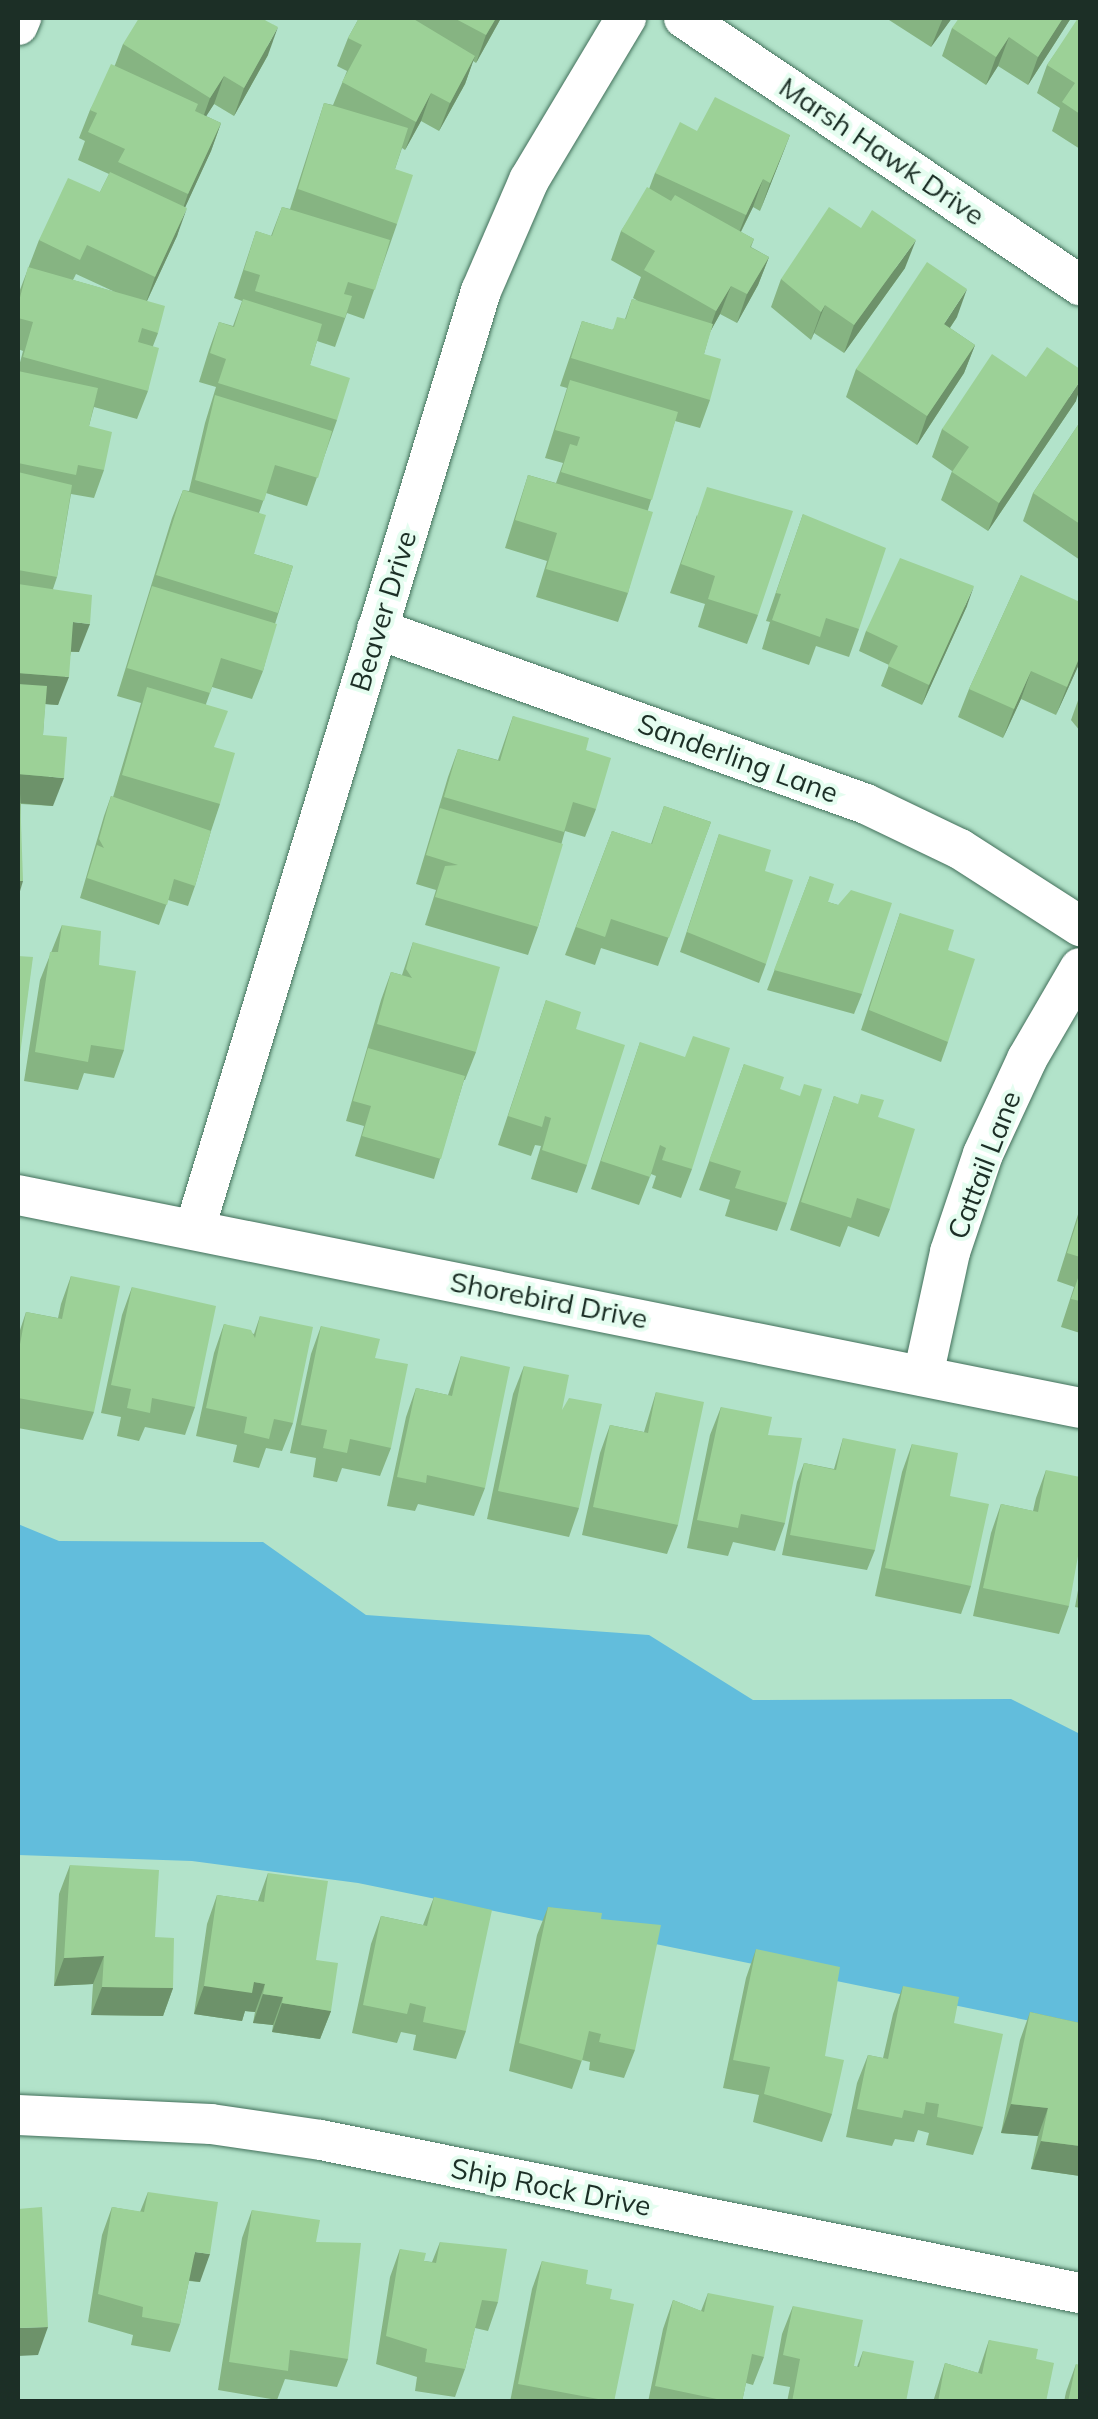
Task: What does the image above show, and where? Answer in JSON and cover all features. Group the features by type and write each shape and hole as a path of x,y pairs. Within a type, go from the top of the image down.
{"street":[{"path":"18,25 21,18"},
{"name":"Beaver Drive","path":"195,1228 481,291 529,180 626,18"},
{"name":"Marsh Hawk Drive","path":"684,18 1080,285"},
{"name":"Sanderling Lane","path":"377,630 866,804 960,849 1080,926"},
{"name":"Cattail Lane","path":"923,1376 950,1252 984,1154 1027,1059 1080,968"},
{"name":"Shorebird Drive","path":"18,1195 1080,1408"},
{"name":"Ship Rock Drive","path":"18,2114 211,2124 321,2140 1080,2294"}],"water":[{"path":"18,1524 59,1541 263,1542 366,1615 649,1635 753,1700 1011,1699 1080,1734 1080,2031 358,1883 192,1861 18,1855"}],"building":[{"path":"139,18 261,18 278,27 244,88 224,76 210,98 123,44"},
{"path":"359,18 412,18 475,56 450,103 431,93 416,122 342,82 362,45 348,38"},
{"path":"454,18 496,18 486,35"},
{"path":"959,18 1063,18 1038,57 1009,37 996,57 952,28"},
{"path":"1078,18 1080,114 1062,102 1075,83 1047,65"},
{"path":"111,64 198,104 195,111 221,123 188,194 118,162 125,149 88,132 97,113 90,110"},
{"path":"715,97 790,135 770,183 763,179 746,215 655,173 680,122 697,131"},
{"path":"324,103 408,128 395,169 413,175 397,224 298,189"},
{"path":"110,172 187,208 155,277 87,245 80,260 39,240 68,178 100,192"},
{"path":"647,187 671,201 675,195 754,239 750,247 769,257 747,294 731,286 716,311 644,270 655,251 621,231"},
{"path":"282,207 390,240 375,290 348,282 344,294 352,296 345,318 255,291 260,275 244,270 256,231 272,236"},
{"path":"829,207 861,228 872,210 916,240 854,325 825,305 821,312 781,279"},
{"path":"927,262 967,289 944,324 975,345 927,416 856,369"},
{"path":"28,267 165,306 158,333 142,328 138,342 159,348 148,391 23,357 33,322 18,318"},
{"path":"243,299 322,324 310,365 350,378 337,420 218,383 226,359 210,353 219,322 234,327"},
{"path":"632,299 713,324 704,354 721,359 710,400 571,358 582,321 613,330 617,317 626,319"},
{"path":"1047,347 1080,369 1080,381 999,503 952,472 969,447 942,429 992,354 1026,377"},
{"path":"18,371 98,388 89,426 112,432 104,470 78,465 76,475 18,463"},
{"path":"570,380 678,412 652,500 561,472 570,444 577,446 580,437 555,430"},
{"path":"215,395 332,431 318,478 275,465 264,501 195,480"},
{"path":"1080,422 1080,524 1033,493"},
{"path":"18,472 72,485 57,577 18,570"},
{"path":"528,475 653,512 628,593 546,569 557,533 515,520"},
{"path":"707,487 793,511 758,615 708,599 715,576 681,564"},
{"path":"183,490 266,515 254,554 293,566 278,613 156,575"},
{"path":"803,514 886,548 859,629 826,618 820,637 772,620 781,594 776,593"},
{"path":"900,558 974,586 929,685 888,666 898,646 866,631"},
{"path":"1021,575 1080,602 1080,656 1067,687 1031,671 1014,709 969,689"},
{"path":"18,584 92,595 90,624 73,622 69,677 18,673"},
{"path":"152,586 277,624 263,671 221,658 210,693 127,668"},
{"path":"18,684 47,686 43,735 67,737 64,778 18,774"},
{"path":"147,687 228,711 214,747 235,753 220,804 122,775"},
{"path":"513,716 589,738 586,750 611,758 596,809 573,802 564,832 444,797 458,749 500,761"},
{"path":"20,794 23,881 18,881"},
{"path":"111,796 211,831 195,886 174,879 167,905 87,878 97,845 104,848 99,839"},
{"path":"664,806 711,822 669,938 611,919 605,937 576,927 612,831 652,844"},
{"path":"440,808 563,844 538,927 435,897 445,866 458,865 426,855"},
{"path":"719,834 771,850 765,871 793,880 766,964 687,932"},
{"path":"810,876 834,884 828,902 838,905 851,890 892,903 862,994 774,970"},
{"path":"900,913 954,930 948,950 975,959 948,1042 869,1010"},
{"path":"62,925 101,931 99,965 136,971 124,1050 91,1045 88,1062 35,1052 50,952 58,952"},
{"path":"413,942 500,967 476,1052 377,1024 391,972 412,978 406,969"},
{"path":"18,956 33,957 19,1062 18,1062"},
{"path":"546,1000 581,1012 576,1029 625,1045 587,1165 542,1150 551,1118 545,1116 542,1127 508,1116"},
{"path":"693,1036 730,1048 692,1169 662,1160 666,1148 660,1145 650,1177 601,1161 640,1042 685,1057"},
{"path":"368,1048 465,1076 441,1159 362,1136 371,1106 353,1101"},
{"path":"744,1064 784,1077 780,1089 800,1096 804,1084 822,1089 787,1203 735,1188 741,1171 709,1161"},
{"path":"861,1094 884,1100 878,1117 915,1129 890,1209 857,1198 851,1218 801,1202 834,1096 858,1104"},
{"path":"1080,1212 1080,1257 1067,1253"},
{"path":"1080,1272 1080,1301 1071,1299"},
{"path":"71,1276 120,1286 94,1412 18,1398 18,1355 26,1312 62,1319"},
{"path":"132,1287 216,1306 195,1407 152,1398 150,1413 127,1408 131,1389 111,1385"},
{"path":"260,1316 313,1327 293,1423 274,1419 269,1439 244,1433 247,1417 206,1408 224,1324 251,1330 255,1338"},
{"path":"321,1326 380,1339 375,1358 408,1364 391,1448 350,1439 347,1453 323,1448 327,1430 301,1425"},
{"path":"461,1356 510,1367 485,1488 427,1475 426,1483 397,1477 416,1388 452,1396"},
{"path":"524,1366 569,1375 562,1410 569,1398 602,1404 579,1508 498,1491"},
{"path":"656,1392 704,1402 678,1525 593,1507 610,1425 648,1433"},
{"path":"721,1407 772,1417 768,1435 802,1438 785,1523 741,1514 738,1528 697,1520"},
{"path":"843,1438 896,1449 875,1550 790,1535 804,1463 836,1470"},
{"path":"912,1444 958,1453 950,1496 989,1504 971,1586 885,1568"},
{"path":"1046,1470 1080,1477 1080,1545 1069,1606 983,1588 1001,1504 1038,1512"},
{"path":"70,1865 159,1870 155,1937 174,1938 173,1988 102,1987 104,1956 64,1958"},
{"path":"268,1873 328,1881 316,1960 338,1963 331,2011 282,2003 283,1997 263,1994 265,1984 254,1982 252,1993 204,1986 217,1895 264,1902"},
{"path":"434,1897 492,1910 466,2031 423,2022 426,2007 410,2003 407,2014 363,2005 381,1916 427,1926"},
{"path":"548,1907 602,1913 601,1919 661,1925 635,2050 599,2042 601,2034 589,2031 582,2061 519,2043"},
{"path":"756,1949 840,1967 825,2056 844,2060 832,2114 764,2094 770,2067 733,2060"},
{"path":"903,1986 959,1997 954,2023 1003,2034 983,2127 937,2117 939,2104 926,2102 924,2114 904,2110 902,2118 857,2109 868,2055 888,2059"},
{"path":"1030,2012 1080,2023 1080,2146 1041,2141 1048,2108 1011,2104"},
{"path":"148,2192 218,2202 210,2254 195,2252 180,2324 142,2317 143,2307 98,2294 112,2207 144,2212"},
{"path":"42,2207 48,2327 18,2328 18,2209"},
{"path":"252,2210 320,2220 316,2242 361,2243 348,2359 290,2350 288,2371 229,2362"},
{"path":"440,2242 507,2249 498,2302 482,2300 465,2369 425,2362 427,2349 386,2336 400,2249 426,2253 424,2261 436,2263"},
{"path":"542,2261 588,2270 586,2284 612,2289 610,2299 634,2304 614,2402 518,2384"},
{"path":"708,2293 774,2306 764,2357 752,2354 742,2402 655,2386 673,2300 704,2312"},
{"path":"793,2306 863,2320 854,2366 859,2367 863,2351 914,2361 906,2402 792,2402 800,2359 783,2355"},
{"path":"989,2340 1038,2349 1036,2359 1054,2363 1046,2402 938,2402 945,2363 982,2374"},
{"path":"1076,2364 1080,2365 1080,2402 1068,2402"}]}
